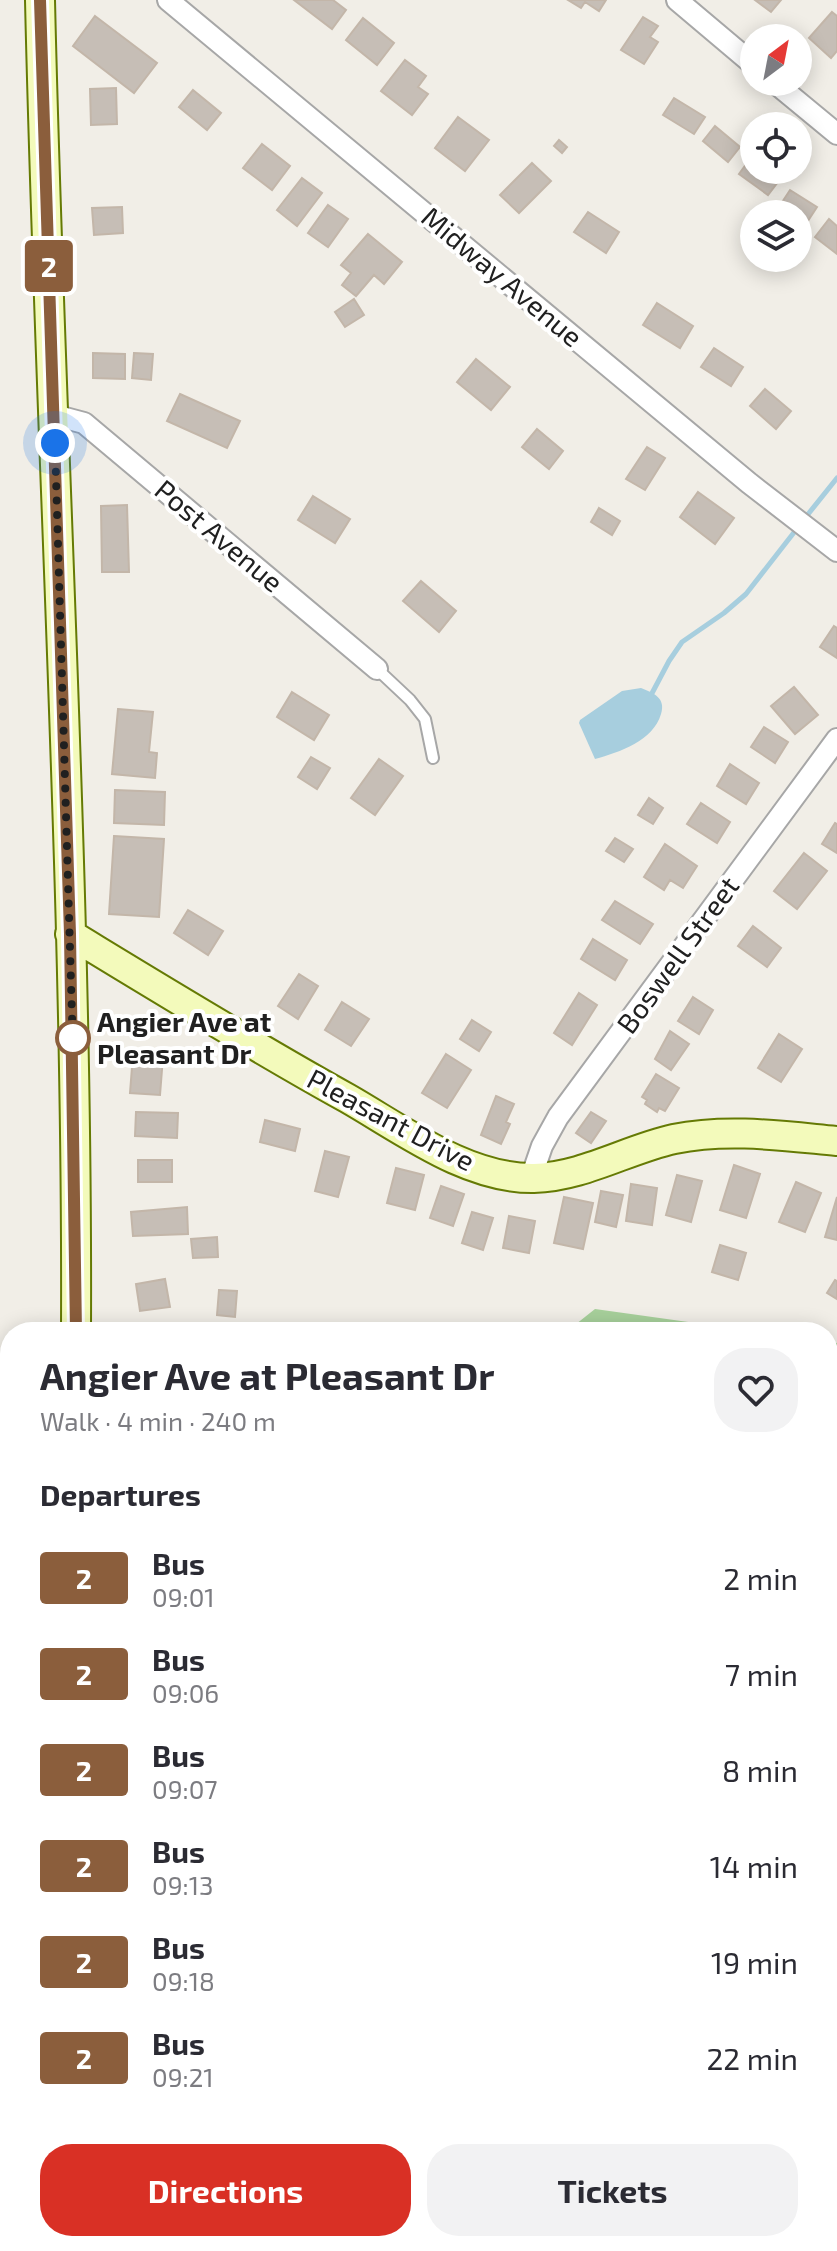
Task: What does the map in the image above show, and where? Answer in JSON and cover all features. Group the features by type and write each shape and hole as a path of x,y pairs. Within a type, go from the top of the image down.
{"main road":[{"path":"40,0 70,934 76,1322"},
{"name":"Pleasant Drive","path":"70,934 277,1059 446,1154 493,1172 531,1178 568,1173 671,1140 700,1135 760,1133 837,1141"}],"street":[{"name":"Midway Avenue","path":"168,0 749,483 837,551"},
{"path":"677,0 740,53"},
{"path":"791,96 837,134"},
{"name":"Post Avenue","path":"54,415 84,423 377,669"},
{"name":"Boswell Street","path":"531,1178 542,1146 558,1117 837,739"}],"lane":[{"path":"377,669 425,719 433,758"}],"green space":[{"path":"595,1309 688,1322 579,1322"}],"water":[{"path":"641,688 654,694 662,704 657,723 634,744 595,759 580,720 622,691"}],"building":[{"path":"294,0 333,0 346,10 332,29"},
{"path":"568,0 606,0 599,11 585,2 581,8"},
{"path":"755,0 781,0 771,12"},
{"path":"832,12 837,16 837,51 831,58 812,41 812,35"},
{"path":"95,16 157,63 134,93 73,46"},
{"path":"643,17 658,26 650,37 658,42 644,64 621,50"},
{"path":"363,18 394,43 377,65 346,40"},
{"path":"405,60 426,76 418,87 428,94 412,115 381,91"},
{"path":"116,88 117,124 91,125 90,89"},
{"path":"193,90 221,113 207,130 179,107"},
{"path":"674,98 705,117 694,134 663,115"},
{"path":"458,117 489,140 465,171 435,148"},
{"path":"715,126 740,147 728,162 703,141"},
{"path":"559,140 567,147 562,153 554,146"},
{"path":"262,144 290,166 272,190 243,168"},
{"path":"532,163 551,181 519,213 500,195"},
{"path":"302,178 322,193 297,226 277,210"},
{"path":"753,184 776,184 768,195"},
{"path":"790,190 806,200 784,200"},
{"path":"328,205 348,219 328,247 308,233"},
{"path":"122,207 123,233 94,235 92,208"},
{"path":"588,212 619,232 606,253 574,232"},
{"path":"829,219 837,226 837,254 815,237"},
{"path":"368,234 402,262 384,284 374,275 356,296 342,285 351,273 341,265"},
{"path":"354,299 364,315 345,327 335,312"},
{"path":"657,303 693,326 680,348 643,325"},
{"path":"714,348 743,367 731,386 701,367"},
{"path":"93,353 125,354 125,379 93,378"},
{"path":"134,353 153,354 151,380 132,378"},
{"path":"476,359 510,387 491,410 457,382"},
{"path":"765,389 791,411 776,429 750,406"},
{"path":"180,394 240,421 227,448 167,421"},
{"path":"537,429 563,451 549,469 522,447"},
{"path":"647,447 665,458 645,490 626,479"},
{"path":"698,492 734,518 715,544 680,517"},
{"path":"313,496 350,519 335,543 298,520"},
{"path":"127,505 129,572 102,572 101,506"},
{"path":"599,508 620,521 612,535 591,522"},
{"path":"421,581 456,611 439,632 403,601"},
{"path":"834,626 837,628 837,658 820,647"},
{"path":"794,687 818,715 795,734 771,706"},
{"path":"292,692 329,715 314,740 277,717"},
{"path":"118,709 153,712 149,752 157,753 155,778 112,774"},
{"path":"764,727 788,742 775,763 751,747"},
{"path":"311,757 330,768 317,789 298,777"},
{"path":"379,759 403,776 375,815 351,798"},
{"path":"730,764 759,783 746,804 717,786"},
{"path":"115,790 165,792 164,825 114,823"},
{"path":"649,798 663,808 653,824 638,815"},
{"path":"701,803 730,822 717,843 687,824"},
{"path":"837,824 837,853 822,844"},
{"path":"114,836 164,839 159,917 109,914"},
{"path":"615,838 633,849 624,862 606,851"},
{"path":"665,844 697,866 683,888 670,880 664,890 644,877"},
{"path":"804,853 827,871 797,909 774,891"},
{"path":"615,901 653,924 640,944 602,920"},
{"path":"188,910 223,931 208,955 174,933"},
{"path":"753,926 781,948 767,967 738,946"},
{"path":"593,939 627,960 615,980 581,959"},
{"path":"299,974 318,986 298,1019 278,1006"},
{"path":"579,993 597,1005 572,1045 554,1033"},
{"path":"693,997 713,1010 699,1034 678,1021"},
{"path":"342,1002 369,1019 351,1046 325,1030"},
{"path":"472,1020 491,1032 479,1051 460,1039"},
{"path":"670,1031 689,1044 671,1070 655,1059"},
{"path":"779,1034 802,1049 781,1082 758,1068"},
{"path":"133,1054 163,1057 160,1095 130,1093"},
{"path":"446,1054 471,1070 447,1108 422,1093"},
{"path":"656,1074 679,1088 665,1111 659,1108 657,1112 645,1104 647,1100 642,1097"},
{"path":"496,1096 514,1104 501,1144 481,1135"},
{"path":"136,1112 178,1113 177,1138 135,1136"},
{"path":"591,1112 606,1121 591,1143 576,1133"},
{"path":"265,1120 300,1129 295,1151 260,1142"},
{"path":"325,1151 349,1157 338,1197 315,1191"},
{"path":"138,1160 172,1160 172,1182 138,1182"},
{"path":"734,1165 760,1174 746,1218 720,1210"},
{"path":"396,1168 424,1175 415,1210 387,1203"},
{"path":"677,1175 702,1181 691,1222 666,1215"},
{"path":"796,1182 821,1193 805,1232 779,1222"},
{"path":"631,1184 657,1188 652,1225 626,1221"},
{"path":"441,1186 464,1194 453,1226 430,1218"},
{"path":"601,1191 623,1195 616,1227 595,1222"},
{"path":"564,1197 593,1203 583,1249 554,1243"},
{"path":"837,1197 837,1240 825,1237"},
{"path":"187,1207 188,1234 133,1236 131,1212"},
{"path":"472,1212 493,1218 483,1250 462,1243"},
{"path":"509,1216 535,1221 529,1253 503,1248"},
{"path":"217,1237 218,1257 193,1258 191,1239"},
{"path":"720,1245 746,1253 738,1280 712,1272"},
{"path":"165,1279 170,1307 140,1311 136,1284"},
{"path":"837,1281 837,1299 827,1293"},
{"path":"219,1290 237,1291 235,1317 217,1315"}],"waterway":[{"path":"805,518 837,478"},
{"path":"650,697 682,642 746,594 799,526"}],"bus line":[{"name":"2","path":"40,0 70,934 77,1224 76,1322"}],"place":[{"name":"Angier Ave at Pleasant Dr","path":"73,1038"}],"route":[{"path":"55,443 73,1050 73,1038"}]}
